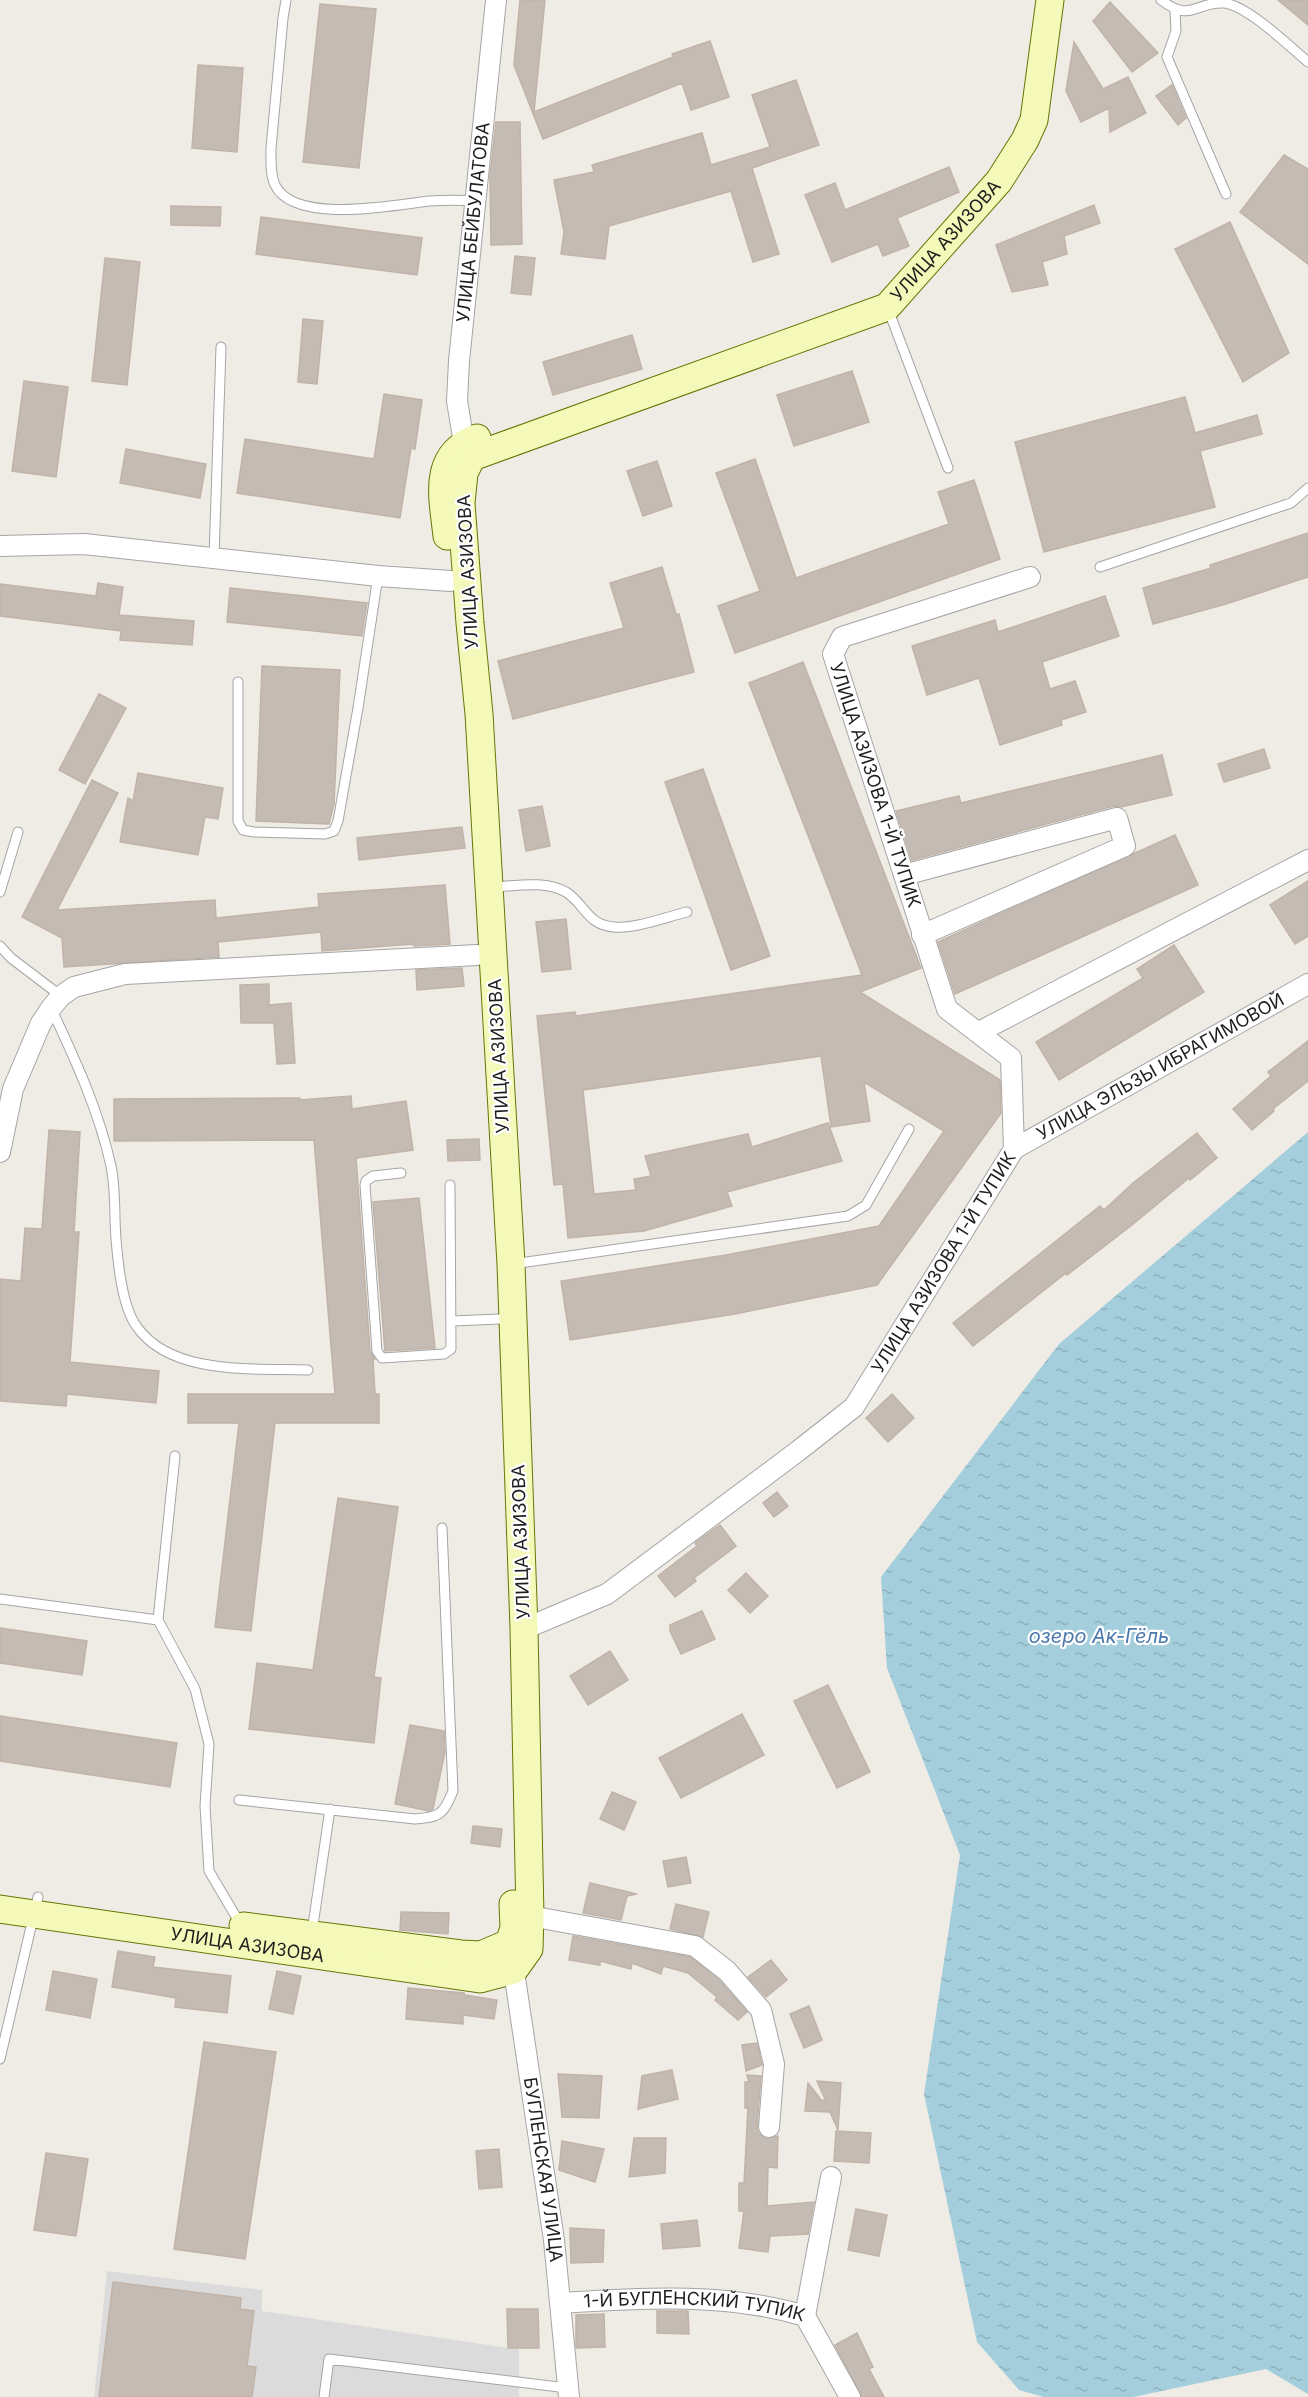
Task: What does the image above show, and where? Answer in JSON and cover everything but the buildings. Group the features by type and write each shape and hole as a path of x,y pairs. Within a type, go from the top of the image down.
{"main road":[{"name":"УЛИЦА АЗИЗОВА","path":"0,1893 36,1905 480,1979 514,1970 529,1949 522,1914 509,1636 500,1319 477,954 466,726 441,481 449,460 464,443 885,302 991,167 1021,122 1036,0"},
{"name":"УЛИЦА АЗИЗОВА","path":"0,1909 36,1905 247,1927 461,1954 481,1955 509,1943 522,1914 524,1629 511,1264 479,714 461,504 464,472 472,457 885,302 999,181 1025,140 1034,120 1050,0"}],"street":[{"name":"УЛИЦА БЕЙБУЛАТОВА","path":"464,443 459,423 457,391 496,0"},
{"path":"0,546 84,544 378,576 452,581"},
{"name":"УЛИЦА АЗИЗОВА 1-Й ТУПИК","path":"524,1629 607,1594 854,1407 1014,1149 1011,1058 948,1009 922,935 833,654 842,637 1030,577"},
{"path":"904,875 1117,818 1125,846 922,935"},
{"path":"979,1032 1308,860"},
{"path":"0,1152 13,1089 41,1023 56,1002 74,987 126,974 477,954"},
{"name":"УЛИЦА ЭЛЬЗЫ ИБРАГИМОВОЙ","path":"1014,1149 1308,984"},
{"path":"522,1914 695,1946 727,1971 761,2010 774,2064 769,2127"},
{"name":"БУГЛЕНСКАЯ УЛИЦА","path":"509,1943 554,2240 568,2392"},
{"path":"805,2316 831,2177"},
{"name":"1-Й БУГЛЕНСКИЙ ТУПИК","path":"561,2303 699,2298 772,2306 805,2316 850,2397"}],"lane":[{"path":"286,0 271,148 271,166 275,186 285,196 296,202 317,208 358,210 429,201 475,201"},
{"path":"1161,0 1175,10 1189,10 1224,1 1243,8 1308,62"},
{"path":"1175,10 1176,31 1167,57 1226,194"},
{"path":"885,302 948,468"},
{"path":"214,558 221,347"},
{"path":"1100,567 1291,503 1308,488"},
{"path":"238,682 238,822 243,830 325,834 334,831 338,821 358,708 378,576"},
{"path":"0,892 18,832"},
{"path":"490,888 547,885 567,893 595,922 613,927 687,912"},
{"path":"0,946 56,1002 85,1081 111,1165 116,1200 116,1238 124,1294 136,1326 154,1346 185,1360 228,1368 308,1370"},
{"path":"511,1264 848,1216 866,1205 909,1130"},
{"path":"401,1173 373,1176 365,1185 378,1356 386,1359 448,1353 452,1345 450,1185"},
{"path":"452,1321 500,1319"},
{"path":"175,1456 158,1620 195,1689 209,1744 205,1806 209,1871 235,1915 247,1927"},
{"path":"239,1800 415,1819 435,1818 446,1809 453,1791 442,1528"},
{"path":"0,1599 158,1620"},
{"path":"312,1935 330,1809"},
{"path":"0,2058 36,1905"},
{"path":"324,2397 329,2359 568,2392"}],"shaded area":[{"path":"107,2271 262,2290 262,2311 519,2348 519,2397 94,2397"}],"water":[{"name":"озеро Ак-Гёль","path":"1308,1132 1308,2394 1266,2369 1133,2397 1044,2397 1019,2390 977,2342 924,2094 960,1855 887,1668 881,1577 1059,1344"}]}
